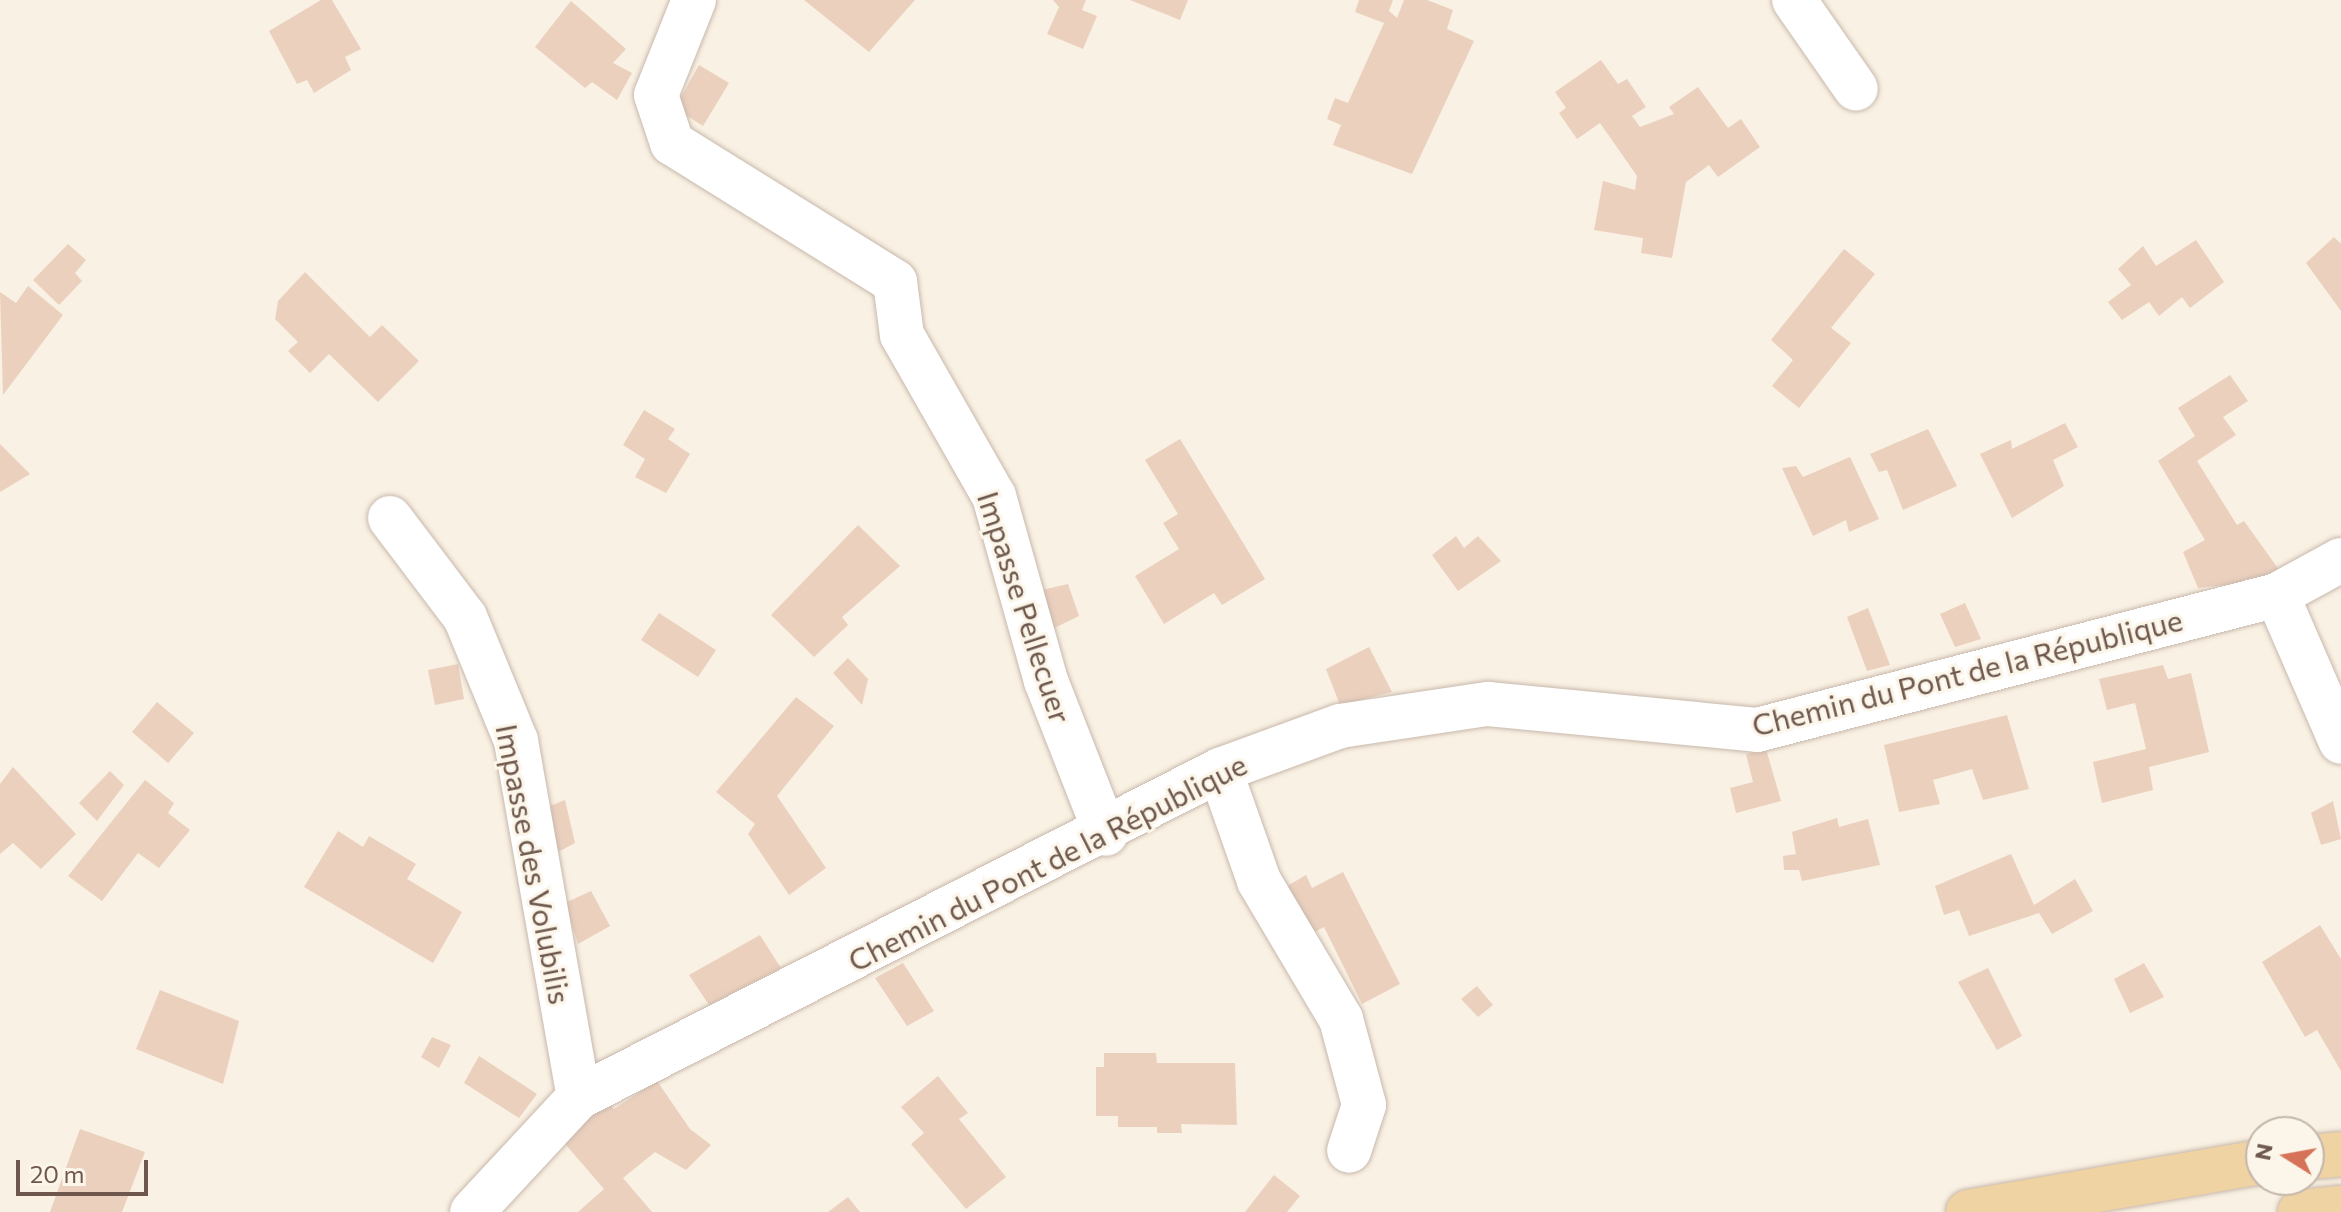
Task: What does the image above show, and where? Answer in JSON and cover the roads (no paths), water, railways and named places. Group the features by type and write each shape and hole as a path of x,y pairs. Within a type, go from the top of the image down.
{"main road":[{"path":"1968,1212 2245,1165"},
{"path":"2300,1212 2341,1208"}],"street":[{"name":"Impasse Pellecuer","path":"694,0 656,95 672,143 895,282 902,335 994,496 1046,681 1106,834"},
{"path":"1794,0 1856,89"},
{"name":"Impasse des Volubilis","path":"390,518 465,617 516,741 579,1097"},
{"name":"Chemin du Pont de la République","path":"472,1212 579,1097 1106,834 1220,770 1340,726 1488,704 1757,730 2277,595 2341,560"},
{"path":"2277,595 2341,742"},
{"path":"1220,770 1259,881 1341,1019 1364,1105 1349,1151"}]}
